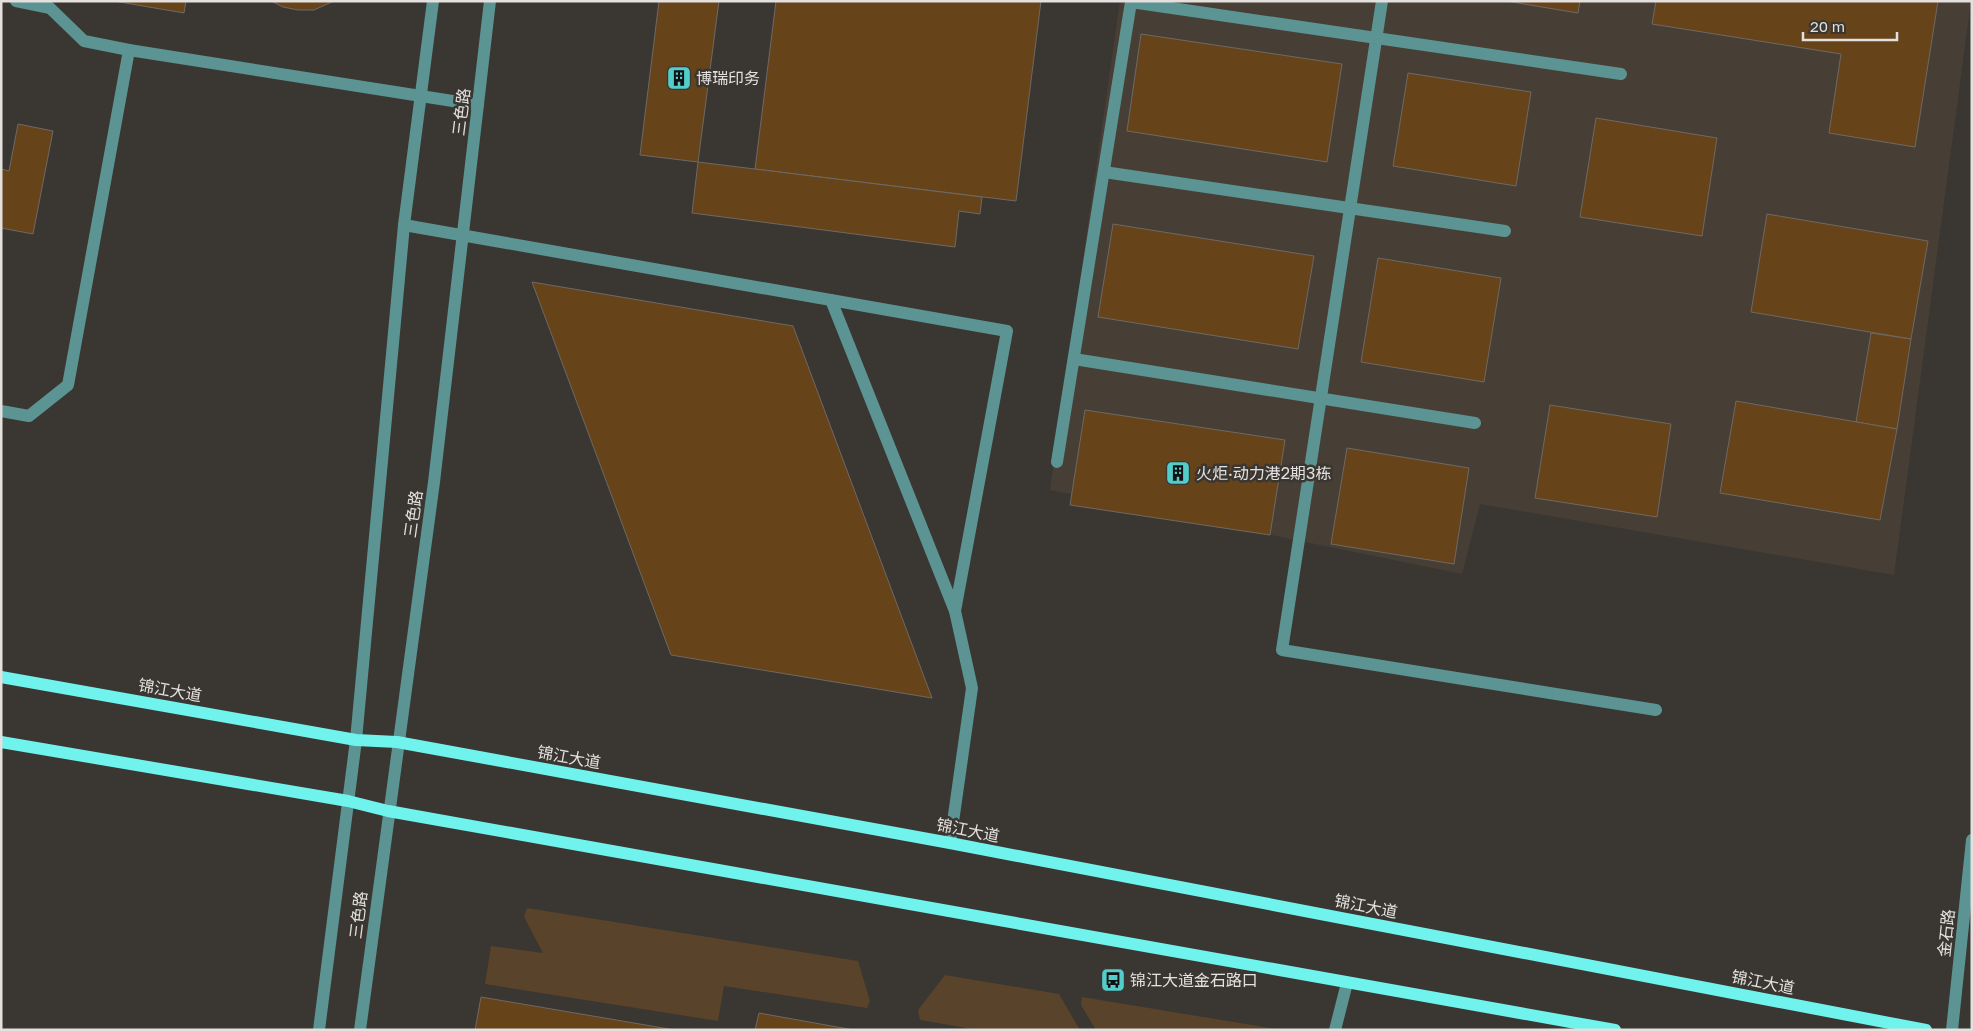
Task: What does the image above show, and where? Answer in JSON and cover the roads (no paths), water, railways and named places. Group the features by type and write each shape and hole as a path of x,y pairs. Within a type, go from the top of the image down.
{"main road":[{"name":"锦江大道","path":"1,677 356,740 397,742 950,843 1926,1030"},
{"path":"1,742 348,802 388,811 1615,1030"}],"street":[{"path":"16,1 50,8 84,41 129,50 478,105"},
{"name":"三色路","path":"319,1030 356,740 404,225 433,1"},
{"name":"三色路","path":"360,1030 397,742 434,482 490,1"},
{"path":"1382,1 1282,650 1656,710"},
{"path":"1057,462 1131,2 1621,74"},
{"path":"1,411 29,416 68,385 129,50"},
{"path":"1104,172 1505,231"},
{"path":"404,225 1007,331 955,612"},
{"path":"831,300 955,612 972,688 950,843"},
{"path":"1074,359 1475,423"},
{"name":"金石路","path":"1952,1030 1972,840"},
{"path":"1335,1030 1347,983"}],"place":[{"name":"博瑞印务","path":"679,78"},
{"name":"火炬·动力港2期3栋","path":"1178,473"},
{"name":"锦江大道金石路口","path":"1113,980"}]}
